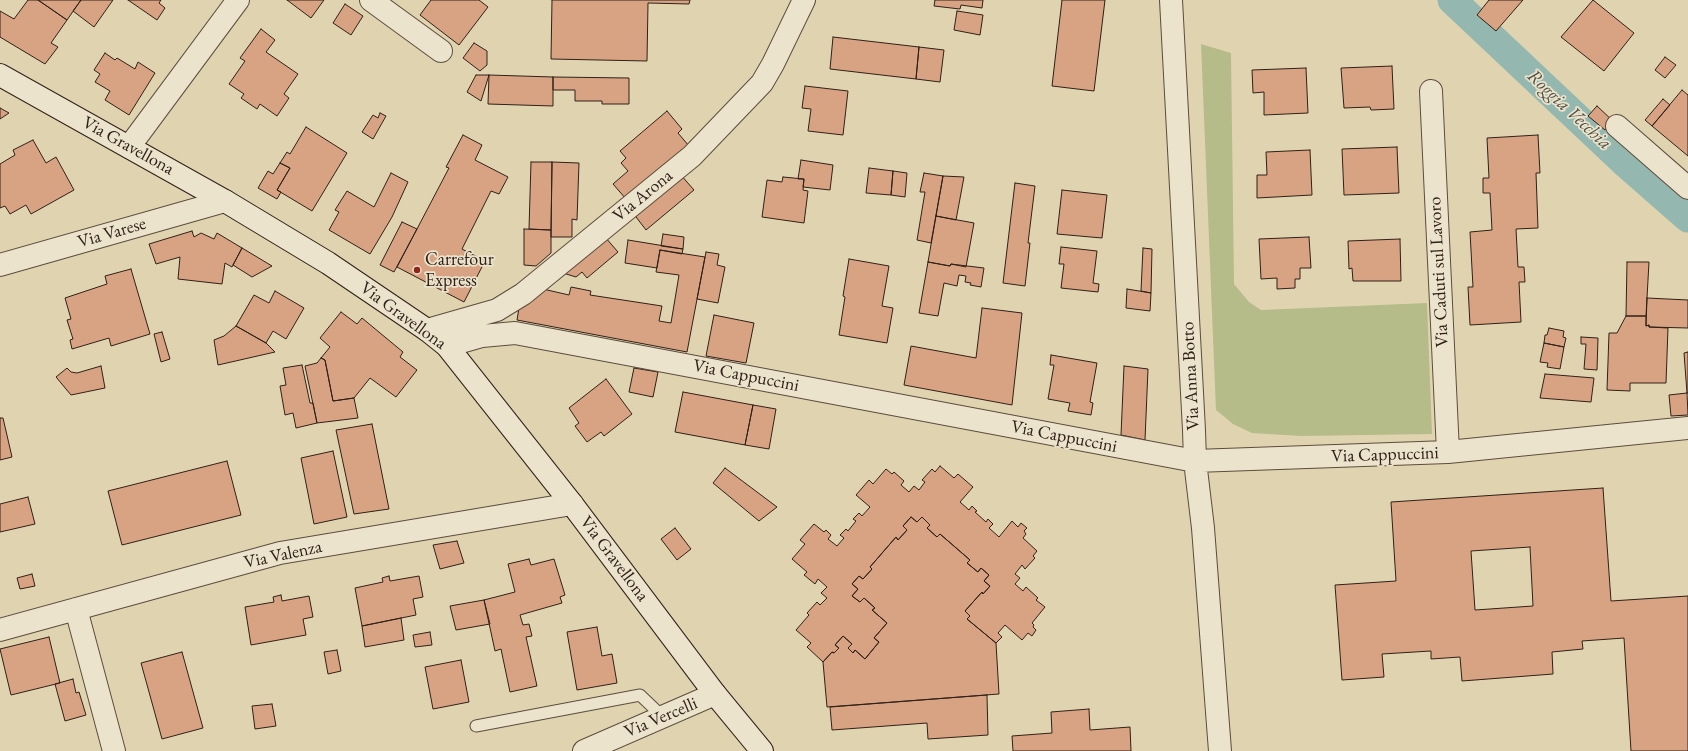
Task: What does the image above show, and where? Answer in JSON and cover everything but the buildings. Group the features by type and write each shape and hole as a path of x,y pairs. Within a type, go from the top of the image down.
{"street":[{"path":"129,147 238,0"},
{"path":"371,0 441,50"},
{"name":"Via Arona","path":"427,330 497,310 523,294 692,156 762,83 773,64 804,0"},
{"name":"Via Anna Botto","path":"1171,0 1194,430 1194,461 1203,528 1220,751"},
{"name":"Via Gravellona","path":"0,75 225,201 328,263 427,330 447,346 572,504 715,694 762,751"},
{"name":"Via Caduti sul Lavoro","path":"1430,91 1448,452"},
{"path":"1617,126 1688,188"},
{"name":"Via Varese","path":"0,265 225,201"},
{"name":"Via Cappuccini","path":"447,346 482,336 515,332 1194,461 1448,452 1688,428"},
{"name":"Via Valenza","path":"0,630 280,553 572,504"},
{"path":"76,609 114,751"},
{"name":"Via Vercelli","path":"584,751 715,694"}],"lane":[{"path":"476,726 640,696 663,717"}],"green space":[{"path":"1201,44 1231,53 1234,284 1249,302 1261,310 1427,303 1432,434 1301,436 1252,433 1233,424 1216,410"}],"waterway":[{"name":"Roggia Vecchia","path":"1452,0 1623,161 1688,218"}],"place":[{"name":"Carrefour Express","path":"417,270"}]}
